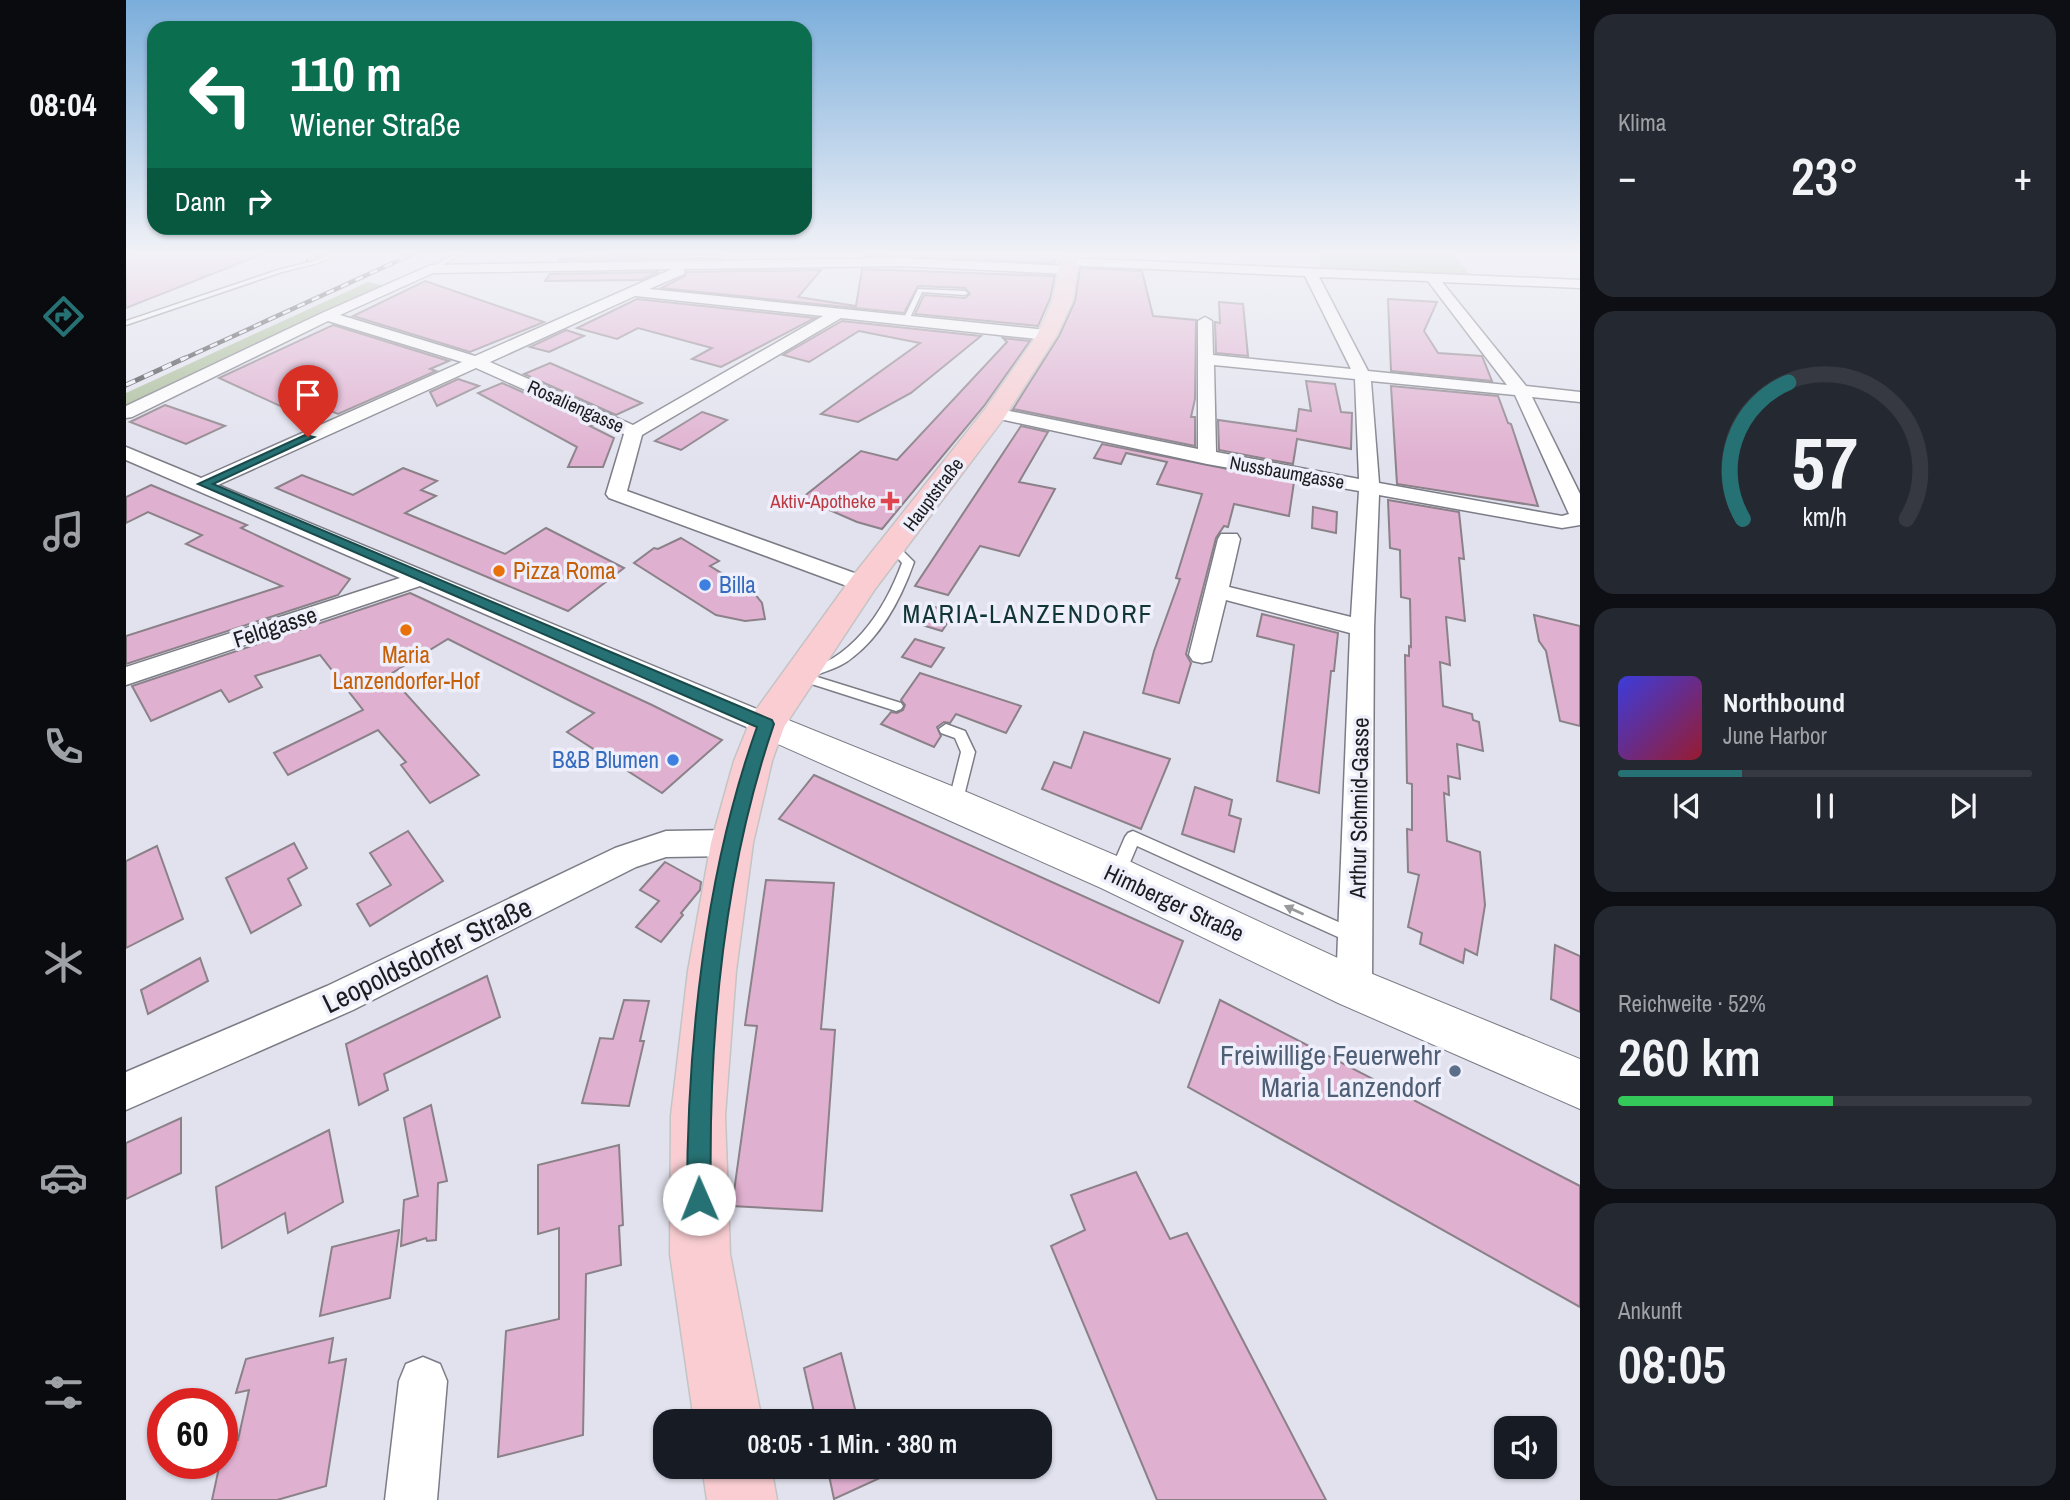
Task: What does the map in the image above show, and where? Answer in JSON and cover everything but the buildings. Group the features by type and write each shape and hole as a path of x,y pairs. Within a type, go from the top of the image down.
{"main road":[{"name":"Hauptstraße","path":"726,1409 700,1254 698,1116 712,971 732,843 753,761 766,724 863,584 995,413 1053,322"},
{"path":"738,1479 741,1500"}],"street":[{"path":"126,413 315,322"},
{"name":"Rosaliengasse","path":"347,322 477,362 635,432 616,495 863,584"},
{"path":"203,484 568,322"},
{"path":"635,432 824,322"},
{"path":"925,322 1047,334"},
{"path":"1205,322 1207,458"},
{"name":"Arthur Schmid-Gasse","path":"1336,322 1363,377 1369,488 1362,628 1354,988"},
{"path":"1467,322 1521,391 1580,517"},
{"path":"1205,359 1580,397"},
{"name":"Nussbaumgasse","path":"995,413 1207,458 1369,488 1562,522 1580,517"},
{"path":"128,455 203,484 766,724"},
{"path":"1202,654 1229,539"},
{"name":"Feldgasse","path":"126,676 423,578"},
{"path":"1218,591 1362,628"},
{"name":"Himberger Straße","path":"766,724 1116,875 1354,988 1580,1084"},
{"name":"Leopoldsdorfer Straße","path":"126,1091 340,998 636,853 666,844 732,843"},
{"path":"411,1500 423,1381"}],"lane":[{"path":"800,676 842,661 868,635 901,585 908,562 893,547"},
{"path":"800,676 897,706"},
{"path":"946,729 960,735 968,752 955,804"},
{"path":"1116,875 1133,837 1356,938"}],"green space":[{"path":"281,322 309,322 126,408 126,393"}],"railway":[{"path":"181,360 264,322"},
{"path":"126,385 185,358"}],"place":[{"name":"Aktiv-Apotheke","path":"890,501"},
{"name":"Pizza Roma","path":"499,571"},
{"name":"Billa","path":"705,585"},
{"name":"Maria Lanzendorfer-Hof","path":"406,630"},
{"name":"B&B Blumen","path":"673,760"},
{"name":"Freiwillige Feuerwehr Maria Lanzendorf","path":"1455,1071"}],"district":[{"name":"MARIA-LANZENDORF","path":"1028,614"}],"route":[{"path":"308,437 203,484 766,724 753,761 732,843 712,971 698,1116 699,1199"}]}
